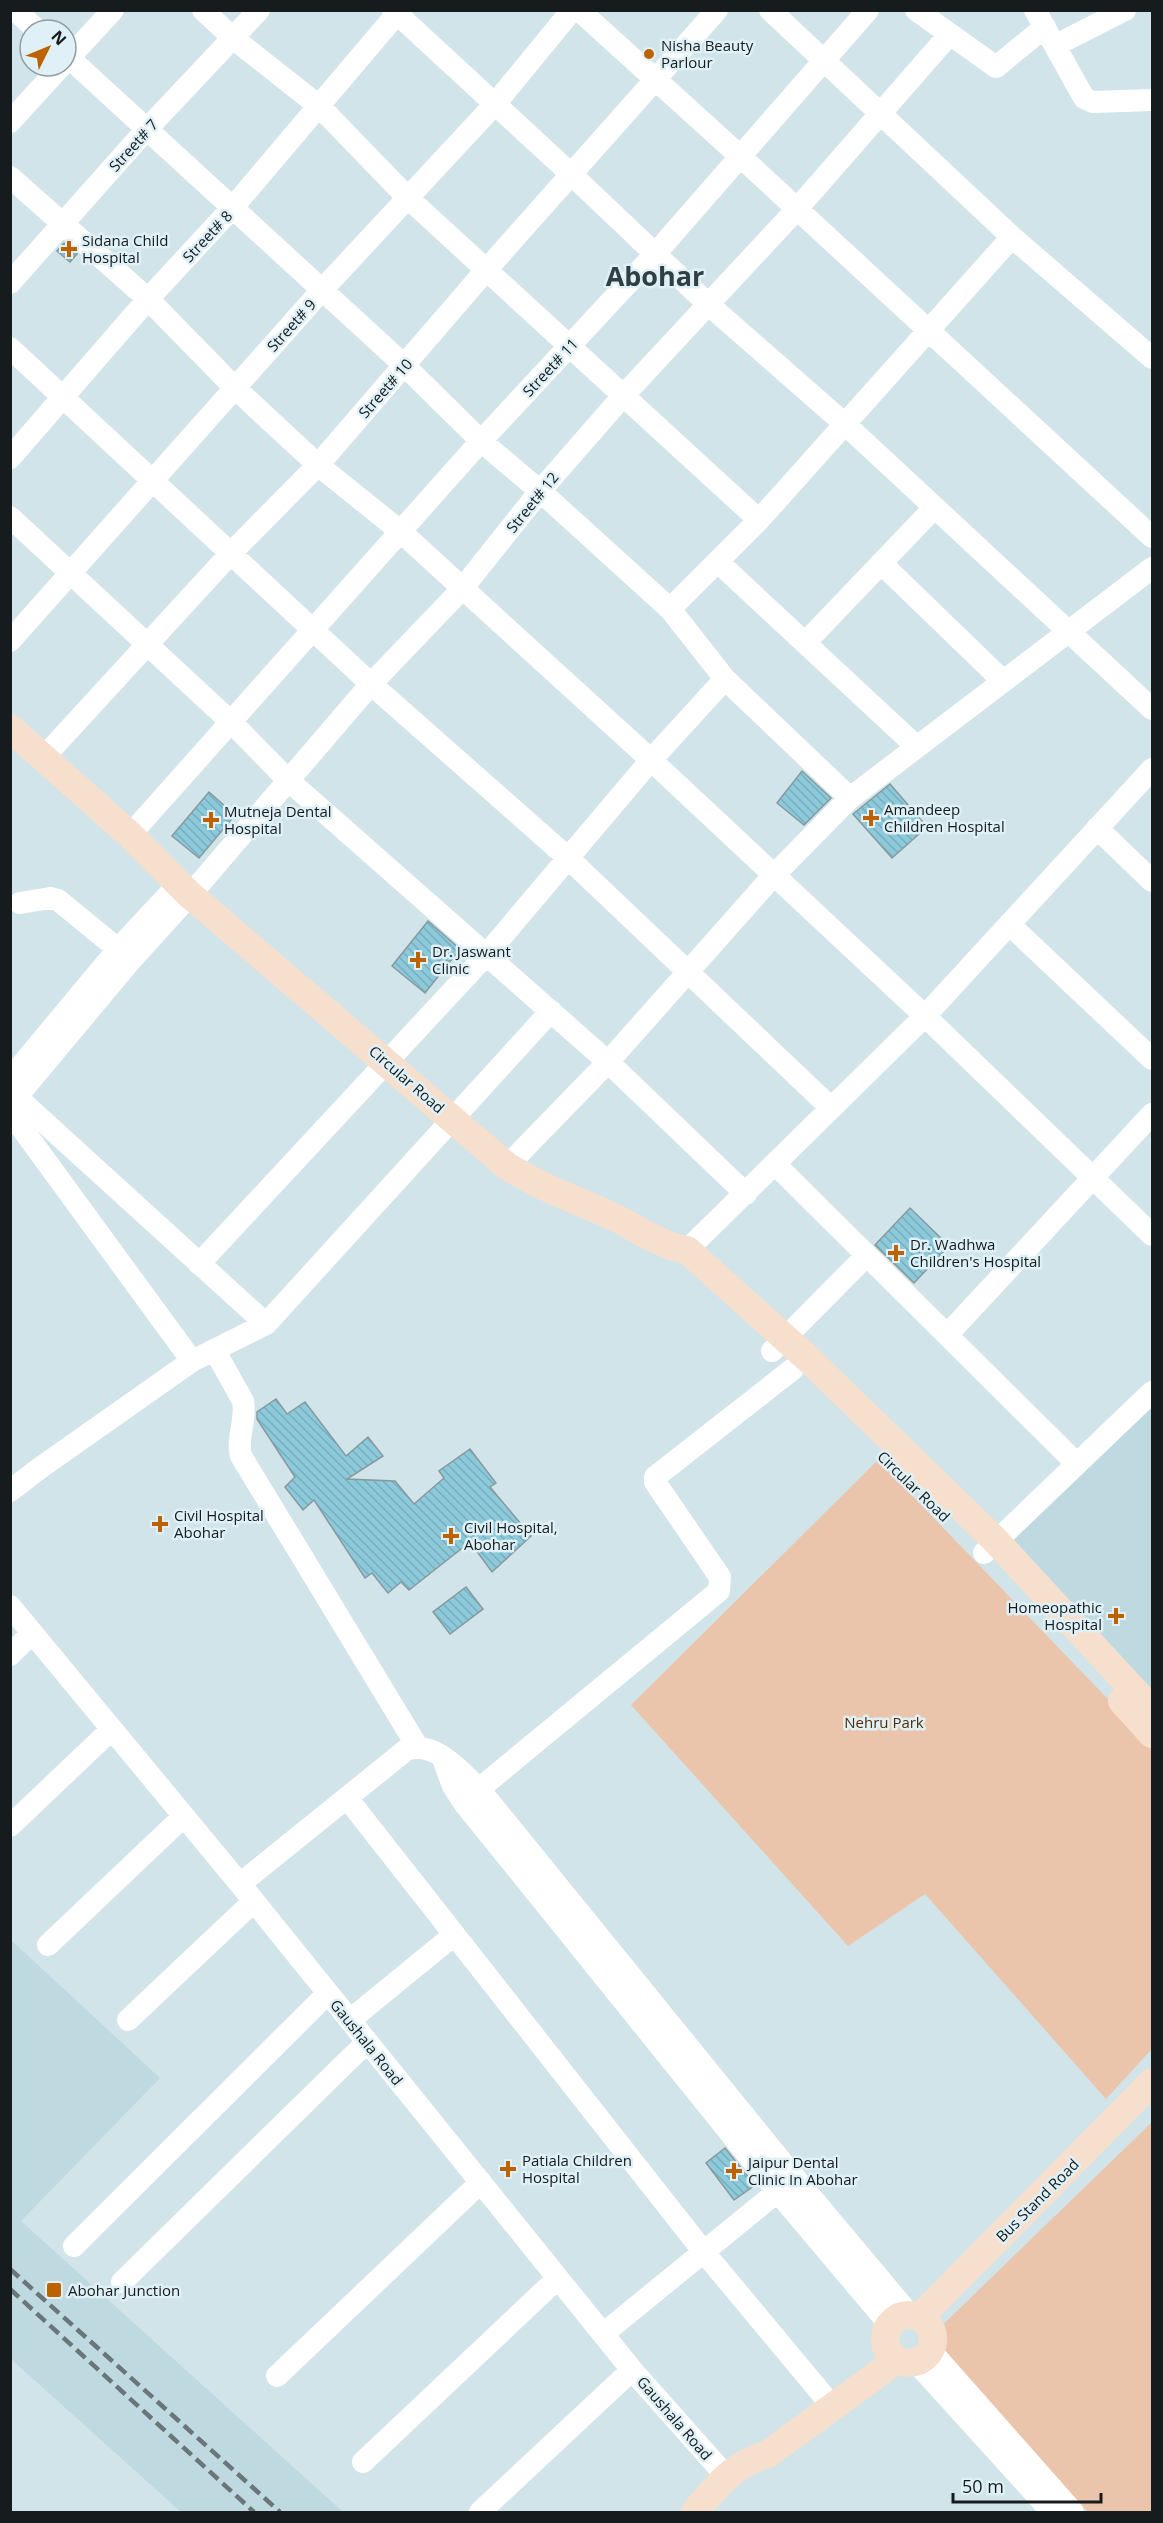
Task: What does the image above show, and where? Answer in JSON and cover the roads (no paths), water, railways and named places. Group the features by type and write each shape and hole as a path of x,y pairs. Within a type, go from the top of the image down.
{"main road":[{"name":"Circular Road","path":"10,728 130,836 179,885 507,1166 536,1185 609,1214 677,1248 676,1262 778,1344 990,1547 1152,1710"},
{"name":"Circular Road","path":"10,751 118,848 142,866 179,885"},
{"name":"Circular Road","path":"778,1344 793,1369 990,1547 1152,1734"},
{"name":"Bus Stand Road","path":"910,2338 1152,2082"},
{"name":"Bus Stand Road","path":"910,2338 1152,2108"},
{"path":"695,2512 736,2468 756,2440 827,2399 910,2338"}],"street":[{"path":"78,47 113,10"},
{"path":"203,10 234,39 320,106 408,198 759,520"},
{"name":"Street# 7","path":"10,283 146,130 259,10"},
{"name":"Street# 9","path":"10,641 322,290 495,104 572,10"},
{"path":"579,10 930,330 1152,537"},
{"name":"Street# 10","path":"44,757 232,552 318,465 487,269 717,10"},
{"path":"770,10 1012,237 1152,358"},
{"name":"Street# 11","path":"130,836 481,441 656,253 868,10"},
{"path":"916,10 996,67 1046,27 1125,10"},
{"path":"397,12 573,174 710,305 846,424 1152,709"},
{"name":"Street# 8","path":"10,458 148,299 234,206 397,12"},
{"path":"1046,27 1084,98 1093,102 1152,100"},
{"name":"Street# 12","path":"12,1097 179,885 288,780 372,684 462,589 540,491 623,396 796,210 949,35"},
{"path":"78,70 234,206 404,365 481,441 540,491 670,609 725,679 850,798"},
{"path":"10,122 50,78"},
{"path":"10,177 148,299 235,388 318,465 400,531 651,760 925,1016 1152,1235"},
{"path":"670,609 759,520 1012,237"},
{"path":"10,348 372,684 567,858 689,971 830,1107"},
{"path":"805,643 934,508"},
{"path":"10,517 232,723 288,780 608,1062 746,1194"},
{"path":"718,562 917,747"},
{"path":"881,563 1003,681"},
{"path":"507,1166 608,1062 773,876 850,798 1152,568"},
{"path":"199,1264 487,954 651,760 725,679"},
{"path":"677,1248 746,1194 830,1107 925,1016 1152,769"},
{"path":"1097,828 1152,881"},
{"path":"14,903 50,898 58,900 124,954"},
{"path":"1008,924 1152,1059"},
{"path":"10,1491 192,1361 215,1352 266,1324 551,1011"},
{"path":"12,1097 266,1324"},
{"path":"12,1097 192,1361"},
{"path":"947,1335 1152,1114"},
{"path":"775,1164 1077,1464"},
{"path":"778,1344 866,1256"},
{"path":"215,1352 243,1401 245,1409 239,1449 242,1456 417,1746"},
{"path":"479,1789 719,1591 720,1577 655,1482 655,1477 793,1369"},
{"path":"990,1547 1152,1392"},
{"name":"Gaushala Road","path":"10,1606 247,1893 632,2370 736,2468"},
{"path":"10,1655 32,1633"},
{"path":"10,1826 112,1729"},
{"path":"128,2020 247,1893 347,1798 406,1750 417,1746 429,1748 479,1789 786,2185"},
{"path":"442,1757 453,1786 464,1803 786,2185 1052,2512"},
{"path":"347,1798 703,2250 827,2399"},
{"path":"48,1945 184,1816"},
{"path":"350,2020 454,1935"},
{"path":"74,2246 328,1993"},
{"path":"122,2282 367,2042"},
{"path":"276,2376 481,2182"},
{"path":"603,2334 703,2250 786,2185"},
{"path":"363,2462 558,2278"},
{"path":"910,2338 1073,2512"},
{"path":"480,2512 632,2370"}],"railway":[{"path":"10,2269 280,2512"},
{"path":"10,2289 254,2512"}],"place":[{"name":"Nisha Beauty Parlour","path":"649,54"},
{"name":"Sidana Child Hospital","path":"69,249"},
{"name":"Amandeep Children Hospital","path":"871,818"},
{"name":"Mutneja Dental Hospital","path":"211,820"},
{"name":"Dr. Jaswant Clinic","path":"418,960"},
{"name":"Dr. Wadhwa Children's Hospital","path":"896,1253"},
{"name":"Civil Hospital Abohar","path":"160,1524"},
{"name":"Civil Hospital, Abohar","path":"451,1536"},
{"name":"Homeopathic Hospital","path":"1116,1616"},
{"name":"Patiala Children Hospital","path":"508,2169"},
{"name":"Jaipur Dental Clinic In Abohar","path":"734,2171"},
{"name":"Abohar Junction","path":"54,2290"}],"district":[{"name":"Abohar","path":"655,275"}],"park label":[{"name":"Nehru Park","path":"884,1722"}]}
